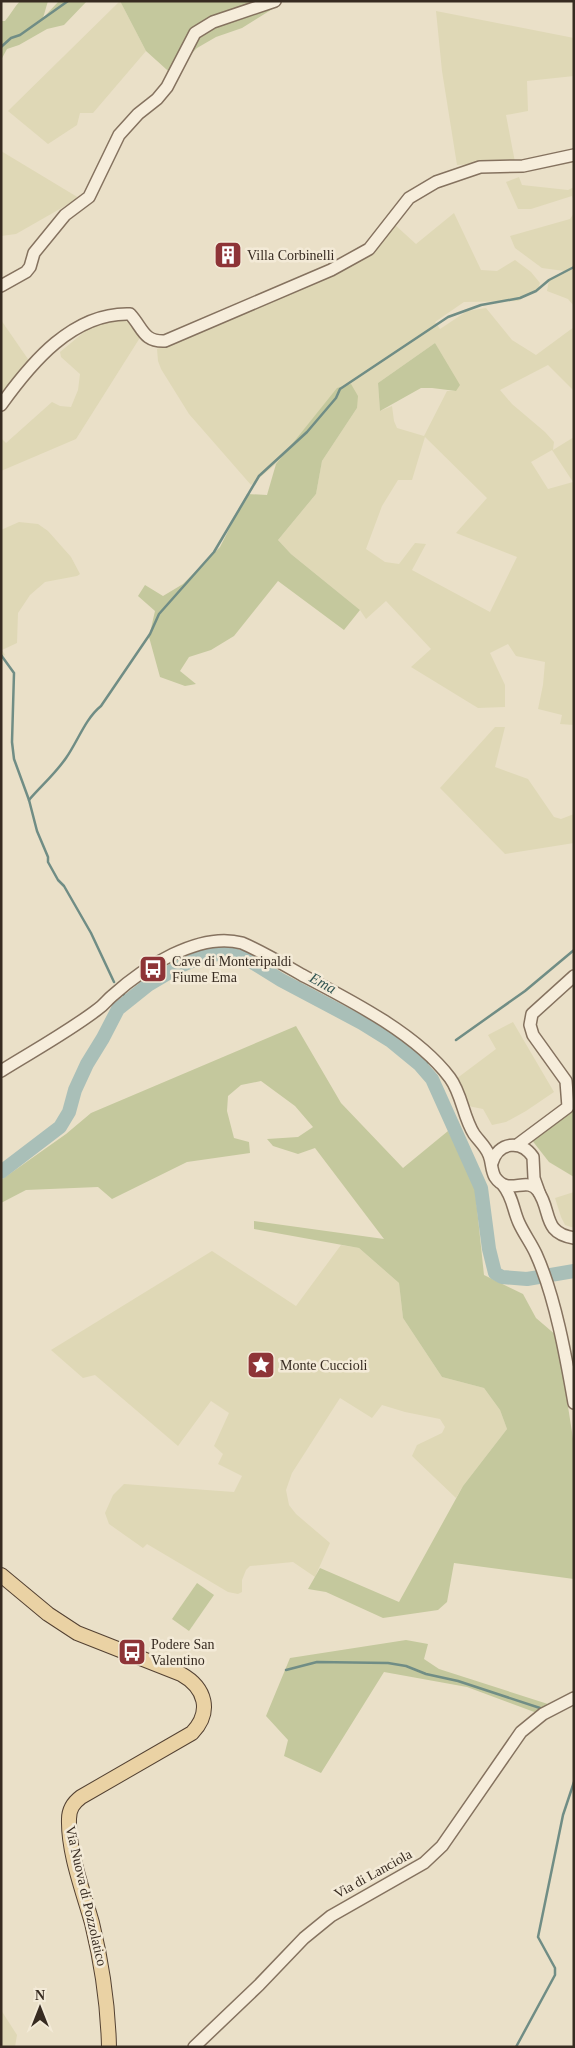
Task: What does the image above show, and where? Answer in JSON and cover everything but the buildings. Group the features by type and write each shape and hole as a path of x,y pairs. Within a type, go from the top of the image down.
{"main road":[{"name":"Via Nuova di Pozzolatico","path":"1,1575 48,1614 77,1633 181,1674 195,1683 203,1699 204,1713 201,1721 192,1733 81,1797 74,1803 69,1812 71,1842 103,1973 108,2011 108,2047"}],"street":[{"path":"1,286 26,272 30,267 34,253 59,221 89,197 119,135 138,114 157,100 167,87 195,33 213,22 275,1"},
{"path":"1,405 32,365 71,331 104,317 130,314 138,322 146,337 154,342 165,342 331,270 369,249 409,198 436,182 480,167 522,166 574,155"},
{"path":"1,1071 98,1009 135,977 163,959 202,944 224,940 250,946 378,1017 439,1065 452,1080 471,1127 483,1144 492,1163 495,1177 503,1185 513,1204 519,1223 536,1255 549,1294 565,1354 574,1403"},
{"path":"492,1163 498,1151 506,1146 517,1145 531,1136 541,1125 568,1107 566,1082 533,1035 530,1025 532,1014 574,976"},
{"path":"528,1150 531,1136"},
{"path":"483,1144 498,1151"},
{"path":"517,1145 528,1150 534,1160 534,1178 555,1231 574,1238"},
{"path":"513,1204 516,1191 528,1181 534,1169"},
{"path":"503,1185 513,1187 528,1184 535,1188 542,1198"},
{"name":"Via di Lanciola","path":"194,2047 259,1986 304,1938 331,1916 424,1863 442,1846 521,1732 543,1714 574,1698"}],"shaded area":[{"path":"120,1 146,51 93,113 80,113 77,125 48,144 8,111"},
{"path":"436,11 574,38 574,76 527,81 528,111 506,115 515,162 457,165 442,71"},
{"path":"1,151 79,198 16,234 1,236"},
{"path":"519,177 522,185 568,190 574,187 574,201 572,196 531,209 518,209 506,182"},
{"path":"454,213 481,270 497,271 515,260 531,272 540,283 538,289 518,301 464,302 435,322 440,329 467,311 486,308 512,340 536,355 574,327 574,391 548,365 500,390 512,404 554,442 553,450 574,437 574,725 560,724 562,715 538,709 545,662 516,656 508,644 490,653 505,685 505,707 478,708 411,667 431,649 386,601 366,619 360,610 291,554 278,540 316,494 322,461 357,408 337,389 276,464 251,485 189,414 158,361 157,349 292,291 381,244 394,224 416,244","holes":["435,343 456,391 447,391 424,436 397,428 392,406 380,411 378,383","425,437 487,498 456,533 517,557 490,612 412,570 426,544 415,543 399,564 385,562 366,549 382,506 398,480 412,480","552,450 573,482 548,489 531,462"]},
{"path":"574,213 574,306 568,299 547,291 549,280 564,271 542,268 515,248 510,236 570,219"},
{"path":"119,317 129,318 141,336 76,439 1,471 1,438 6,443 52,402 60,406 71,407 78,390 80,374 61,357 60,352 89,328"},
{"path":"1,320 30,362 1,399"},
{"path":"19,522 38,524 48,531 71,557 80,574 45,582 30,595 18,613 17,643 2,650 5,655 1,657 1,530"},
{"path":"495,727 505,727 495,767 528,779 554,817 561,819 574,814 574,843 505,854 440,788"},
{"path":"513,1022 554,1092 506,1122 492,1125 483,1109 468,1106 456,1079 496,1049 488,1035"},
{"path":"574,1192 574,1228 565,1225 555,1198"},
{"path":"341,1245 359,1248 399,1283 403,1318 442,1377 484,1388 500,1410 507,1429 463,1486 456,1498 412,1456 417,1445 442,1433 445,1427 440,1419 382,1405 372,1418 340,1398 292,1473 286,1490 289,1505 296,1514 330,1543 315,1577 293,1562 250,1566 242,1580 242,1592 238,1594 228,1592 147,1544 143,1548 109,1524 105,1513 113,1495 124,1484 234,1492 242,1476 218,1464 223,1454 214,1446 229,1413 211,1401 178,1446 95,1375 83,1378 51,1350 212,1251 296,1306"},
{"path":"1,2010 17,2035 15,2047 1,2047"}],"green space":[{"path":"20,1 48,1 43,18 59,1 87,1 64,25 47,29 19,45 7,49 1,60 1,21 5,21"},
{"path":"120,1 264,1 243,13 282,3 242,28 216,37 197,48 186,59 176,78 146,51"},
{"path":"435,343 460,385 456,391 421,388 380,411 378,383"},
{"path":"351,384 358,396 357,408 322,461 316,494 278,540 291,554 360,610 344,630 278,581 234,636 211,650 189,657 180,671 196,684 185,686 160,677 149,637 155,611 138,596 145,585 163,596 183,584 220,547 247,494 267,495 276,464 337,388"},
{"path":"296,1026 341,1103 403,1168 448,1131 474,1180 484,1275 523,1294 536,1318 557,1336 574,1445 574,1579 454,1563 447,1602 438,1610 383,1618 326,1592 308,1589 320,1568 399,1602 463,1486 507,1429 500,1410 484,1388 442,1377 403,1318 399,1283 359,1248 254,1229 254,1221 384,1239 315,1148 298,1154 273,1146 267,1139 298,1137 313,1127 295,1106 261,1081 241,1085 228,1096 227,1111 234,1138 249,1142 250,1153 187,1162 112,1199 98,1187 26,1190 1,1203 1,1180 66,1134 91,1113"},
{"path":"574,1107 574,1177 549,1162 531,1139 536,1130"},
{"path":"197,1583 214,1595 189,1631 172,1619"},
{"path":"406,1640 428,1644 424,1659 439,1669 551,1705 537,1713 467,1687 384,1672 321,1773 284,1756 288,1740 266,1716 290,1658"}],"waterway":[{"path":"1,47 11,38 20,35 68,1"},
{"path":"29,800 66,758 86,724 101,706 150,634 159,614 214,552 259,476 307,432 336,398 340,389 448,317 481,305 520,298 536,291 549,280 574,267"},
{"path":"1,655 14,673 12,742 14,759 29,800 37,831 48,857 48,862 91,933 114,982"},
{"path":"456,1040 525,991 574,950"},
{"name":"Ema","path":"1,1172 60,1127 69,1112 75,1090 87,1064 118,1009 148,985 180,966 204,956 226,953 247,959 281,980 362,1023 391,1041 419,1064 432,1079 481,1188 489,1249 495,1273 502,1277 527,1279 574,1271"},
{"name":"Ema","path":"123,994 129,1001"},
{"path":"422,1067 428,1062"},
{"path":"286,1670 317,1662 388,1663 406,1666 426,1674 458,1681 540,1708"},
{"path":"516,2047 555,1975 555,1968 538,1937 563,1815 574,1782"}],"place":[{"name":"Villa Corbinelli","path":"228,255"},
{"name":"Cave di Monteripaldi Fiume Ema","path":"153,969"},
{"name":"Monte Cuccioli","path":"261,1365"},
{"name":"Podere San Valentino","path":"132,1652"}]}
